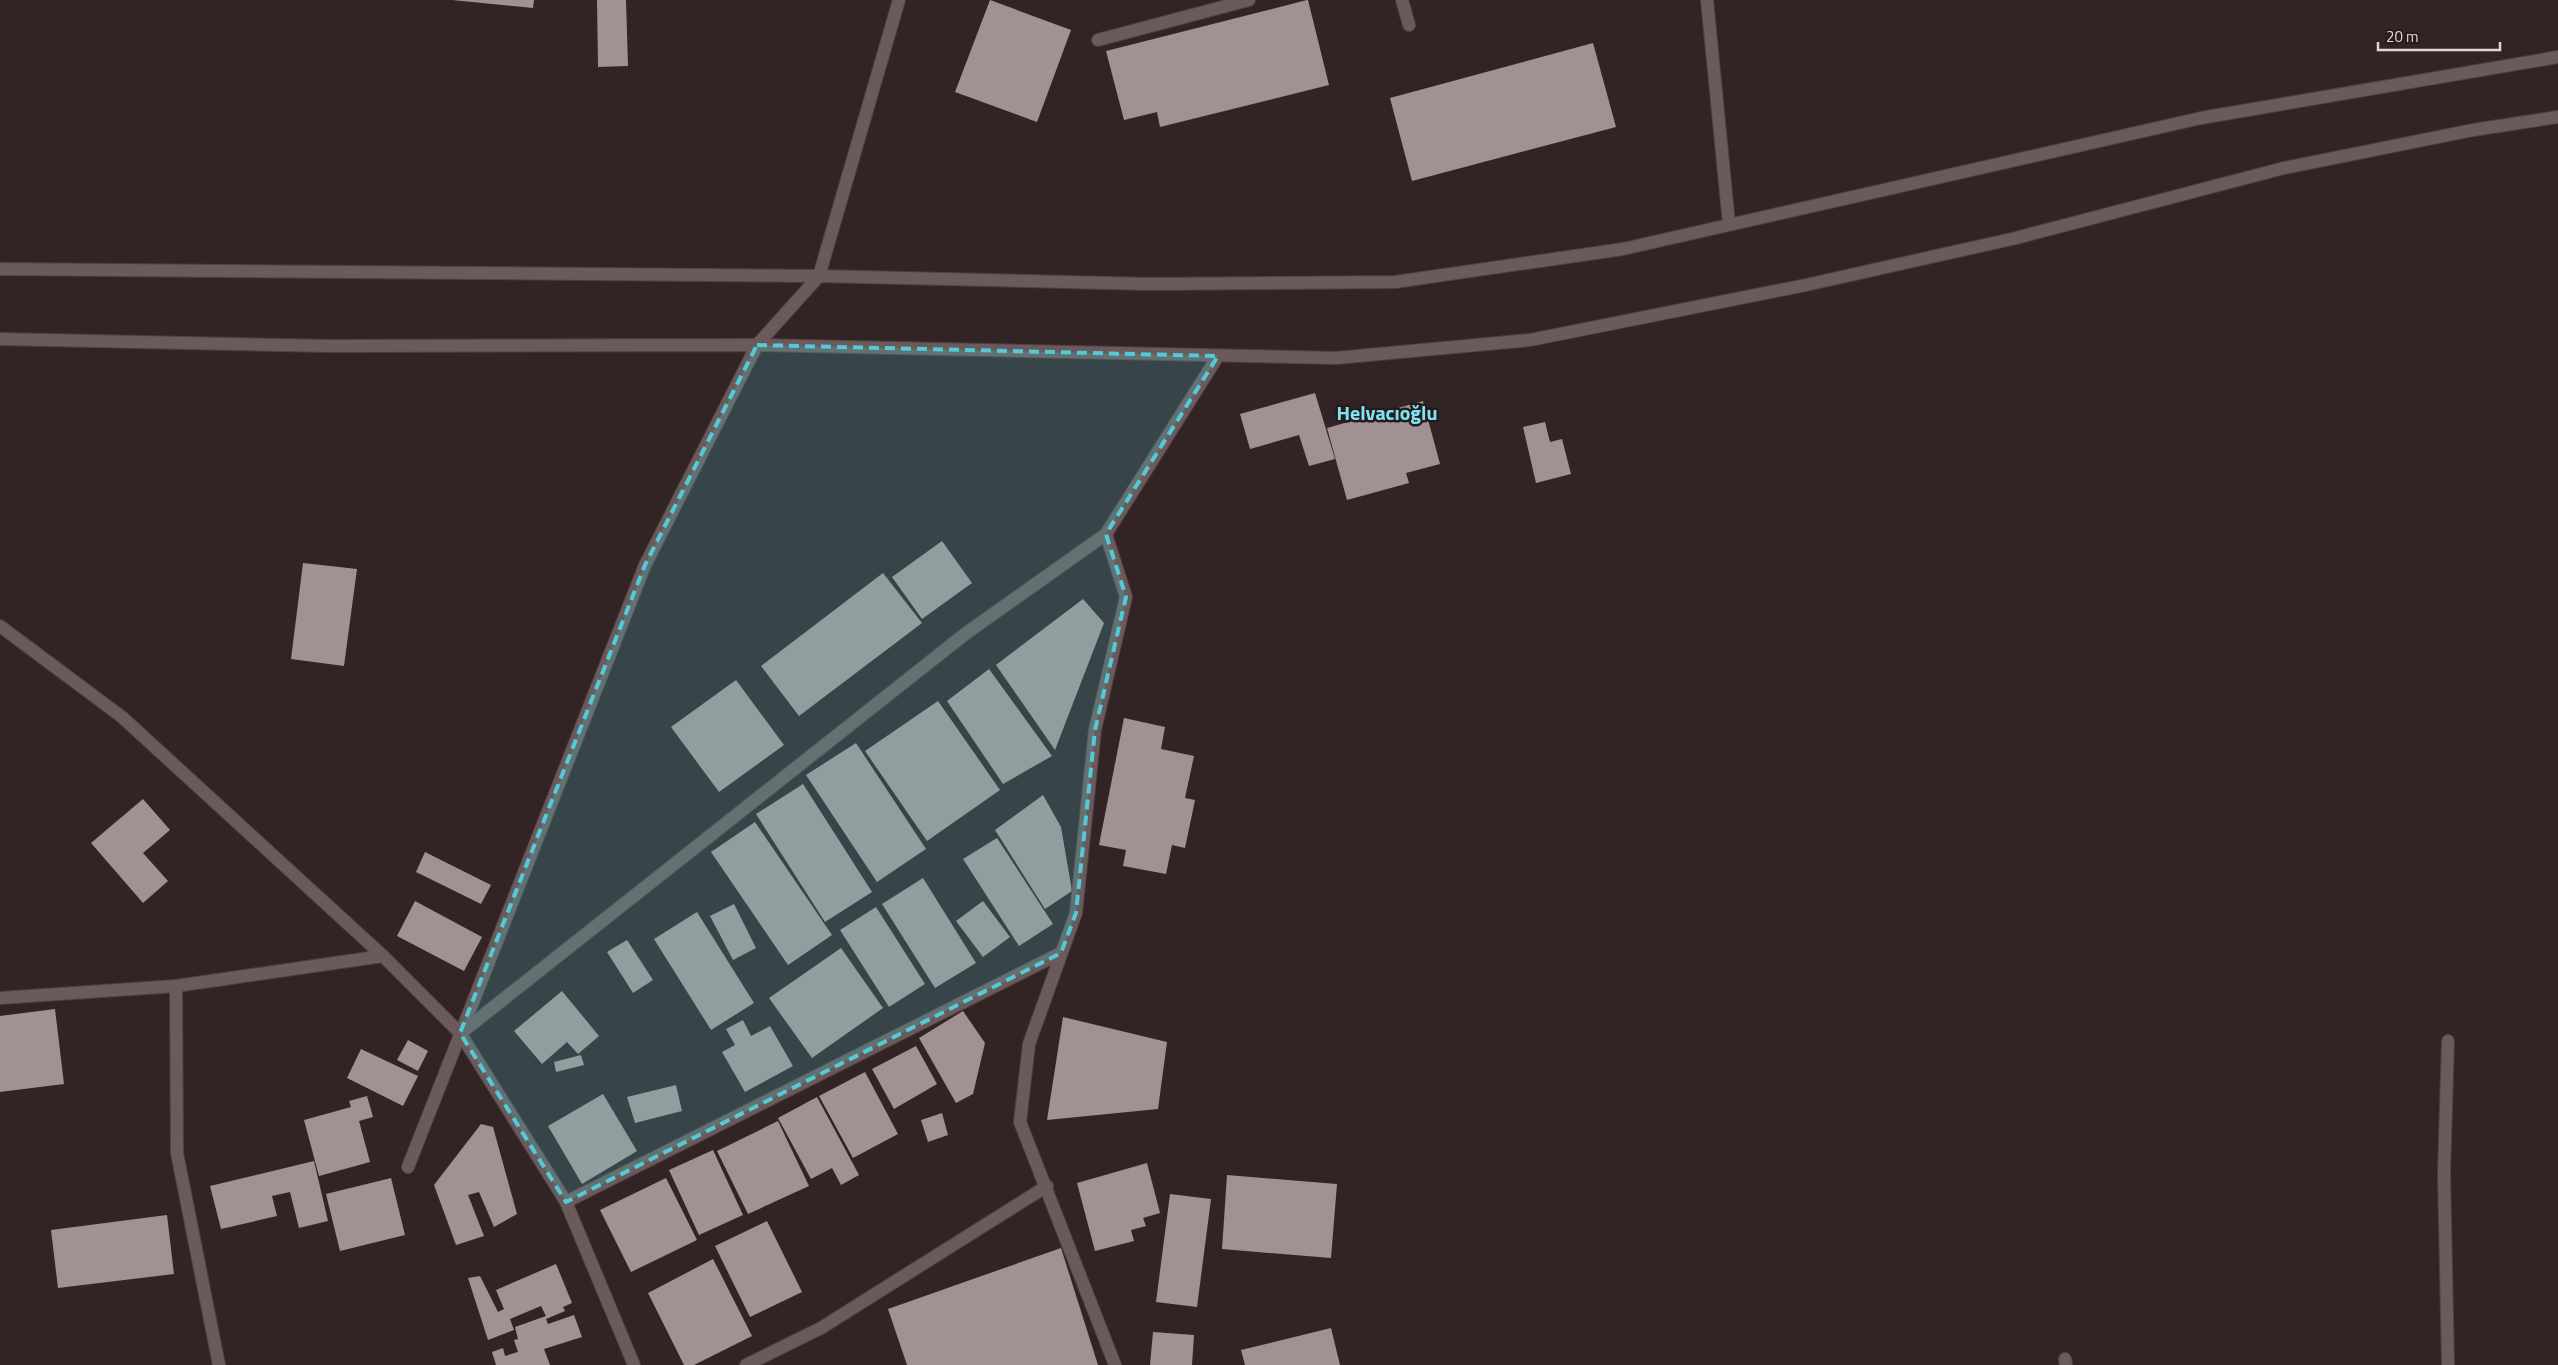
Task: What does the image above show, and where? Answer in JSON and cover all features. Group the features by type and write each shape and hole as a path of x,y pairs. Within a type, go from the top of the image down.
{"street":[{"path":"408,1167 645,565 757,345 819,276 898,0"},
{"path":"1098,40 1249,0"},
{"path":"1402,0 1409,25"},
{"path":"1707,0 1729,224"},
{"path":"0,268 819,276 1150,284 1395,282 1623,249 2201,118 2558,57"},
{"path":"0,340 330,346 757,345 1336,358 1530,340 1806,286 2016,238 2284,168 2473,130 2558,117"},
{"path":"460,1033 965,634 1106,534 1218,356"},
{"path":"1106,534 1126,597 1095,730 1076,913 1029,1044 1020,1122 1047,1186 1115,1365"},
{"path":"0,626 122,717 383,956 460,1033 566,1202 634,1365"},
{"path":"566,1202 1061,953"},
{"path":"0,998 176,986 383,956"},
{"path":"176,986 177,1153 219,1365"},
{"path":"2448,1041 2444,1182 2448,1365"},
{"path":"746,1365 821,1328 1047,1186"}],"highlighted area":[{"path":"757,345 1218,356 1106,534 1126,597 1095,730 1076,913 1061,953 566,1202 460,1033 645,565"}],"building":[{"path":"452,0 534,0 533,8"},
{"path":"597,0 626,0 628,66 598,67"},
{"path":"990,0 1071,30 1037,122 955,92"},
{"path":"1308,0 1329,85 1160,127 1157,112 1124,120 1106,51"},
{"path":"1593,43 1616,127 1412,181 1390,98"},
{"path":"1315,393 1335,459 1309,466 1299,435 1250,449 1240,414"},
{"path":"1423,401 1440,464 1406,473 1409,483 1347,500 1327,428"},
{"path":"1545,422 1550,442 1562,439 1571,474 1536,483 1523,427"},
{"path":"942,541 972,583 922,619 892,577"},
{"path":"303,563 357,569 344,666 291,659"},
{"path":"883,573 922,623 799,716 761,666"},
{"path":"1083,599 1104,623 1055,750 996,665"},
{"path":"989,669 1052,756 1003,784 947,701"},
{"path":"736,680 784,745 719,792 671,727"},
{"path":"938,701 1000,790 927,841 865,751"},
{"path":"1124,718 1165,727 1161,749 1194,756 1185,798 1195,800 1185,848 1172,845 1166,874 1123,866 1126,850 1099,845"},
{"path":"856,743 926,849 877,882 806,775"},
{"path":"803,784 872,892 825,922 756,814"},
{"path":"1043,795 1061,827 1072,891 1045,909 995,830"},
{"path":"143,799 170,830 143,853 168,881 143,903 91,843"},
{"path":"755,822 832,935 788,965 711,852"},
{"path":"997,838 1053,924 1019,946 963,859"},
{"path":"425,852 491,885 481,904 416,872"},
{"path":"923,878 976,963 935,988 882,904"},
{"path":"415,901 482,937 464,971 397,936"},
{"path":"983,901 1010,937 983,957 956,921"},
{"path":"734,904 756,948 733,960 710,916"},
{"path":"876,907 925,984 889,1007 840,930"},
{"path":"697,912 754,1003 711,1030 654,939"},
{"path":"627,940 653,980 633,993 607,952"},
{"path":"841,948 883,1008 812,1058 769,998"},
{"path":"562,991 599,1036 578,1054 567,1042 542,1064 514,1031"},
{"path":"55,1009 64,1084 0,1092 0,1016"},
{"path":"963,1011 985,1043 973,1094 956,1103 919,1038"},
{"path":"1063,1017 1167,1042 1158,1109 1047,1120"},
{"path":"743,1020 751,1036 770,1026 793,1066 745,1092 722,1052 735,1045 726,1029"},
{"path":"408,1040 428,1051 418,1071 397,1060"},
{"path":"916,1046 937,1084 894,1109 872,1069"},
{"path":"361,1049 418,1076 403,1106 347,1078"},
{"path":"581,1055 584,1065 556,1072 554,1062"},
{"path":"865,1072 898,1134 853,1158 819,1096"},
{"path":"676,1085 682,1111 635,1123 627,1097"},
{"path":"603,1094 637,1151 582,1184 548,1126"},
{"path":"367,1096 373,1117 359,1121 370,1162 319,1176 304,1120 351,1107 349,1101"},
{"path":"817,1097 859,1175 841,1185 832,1168 811,1179 778,1118"},
{"path":"942,1113 948,1135 928,1142 921,1120"},
{"path":"778,1121 809,1186 748,1214 717,1151"},
{"path":"481,1124 493,1127 517,1214 494,1227 479,1192 468,1195 484,1236 456,1245 434,1185"},
{"path":"713,1150 743,1215 699,1235 669,1170"},
{"path":"314,1161 328,1221 299,1228 290,1192 272,1196 277,1216 221,1229 210,1186"},
{"path":"1147,1163 1160,1213 1143,1218 1146,1226 1131,1230 1134,1241 1095,1251 1077,1183"},
{"path":"1227,1175 1337,1184 1331,1258 1222,1249"},
{"path":"391,1178 405,1235 340,1251 326,1194"},
{"path":"666,1178 697,1240 631,1272 600,1210"},
{"path":"1170,1194 1211,1199 1197,1307 1156,1302"},
{"path":"167,1215 174,1274 58,1288 51,1230"},
{"path":"767,1221 802,1292 750,1317 715,1246"},
{"path":"1061,1248 1098,1365 907,1365 888,1309"},
{"path":"713,1259 752,1336 694,1365 684,1365 648,1293"},
{"path":"556,1264 572,1303 563,1307 565,1311 546,1319 548,1324 574,1315 582,1337 544,1349 550,1365 496,1365 492,1352 503,1348 505,1356 518,1352 514,1340 518,1339 515,1327 546,1316 541,1306 510,1319 514,1330 488,1340 468,1278 480,1276 498,1312 504,1309 496,1290"},
{"path":"1331,1328 1340,1365 1245,1365 1241,1350"},
{"path":"1153,1332 1194,1335 1192,1365 1150,1365"}],"district":[{"name":"Helvacıoğlu","path":"1387,413"}]}
